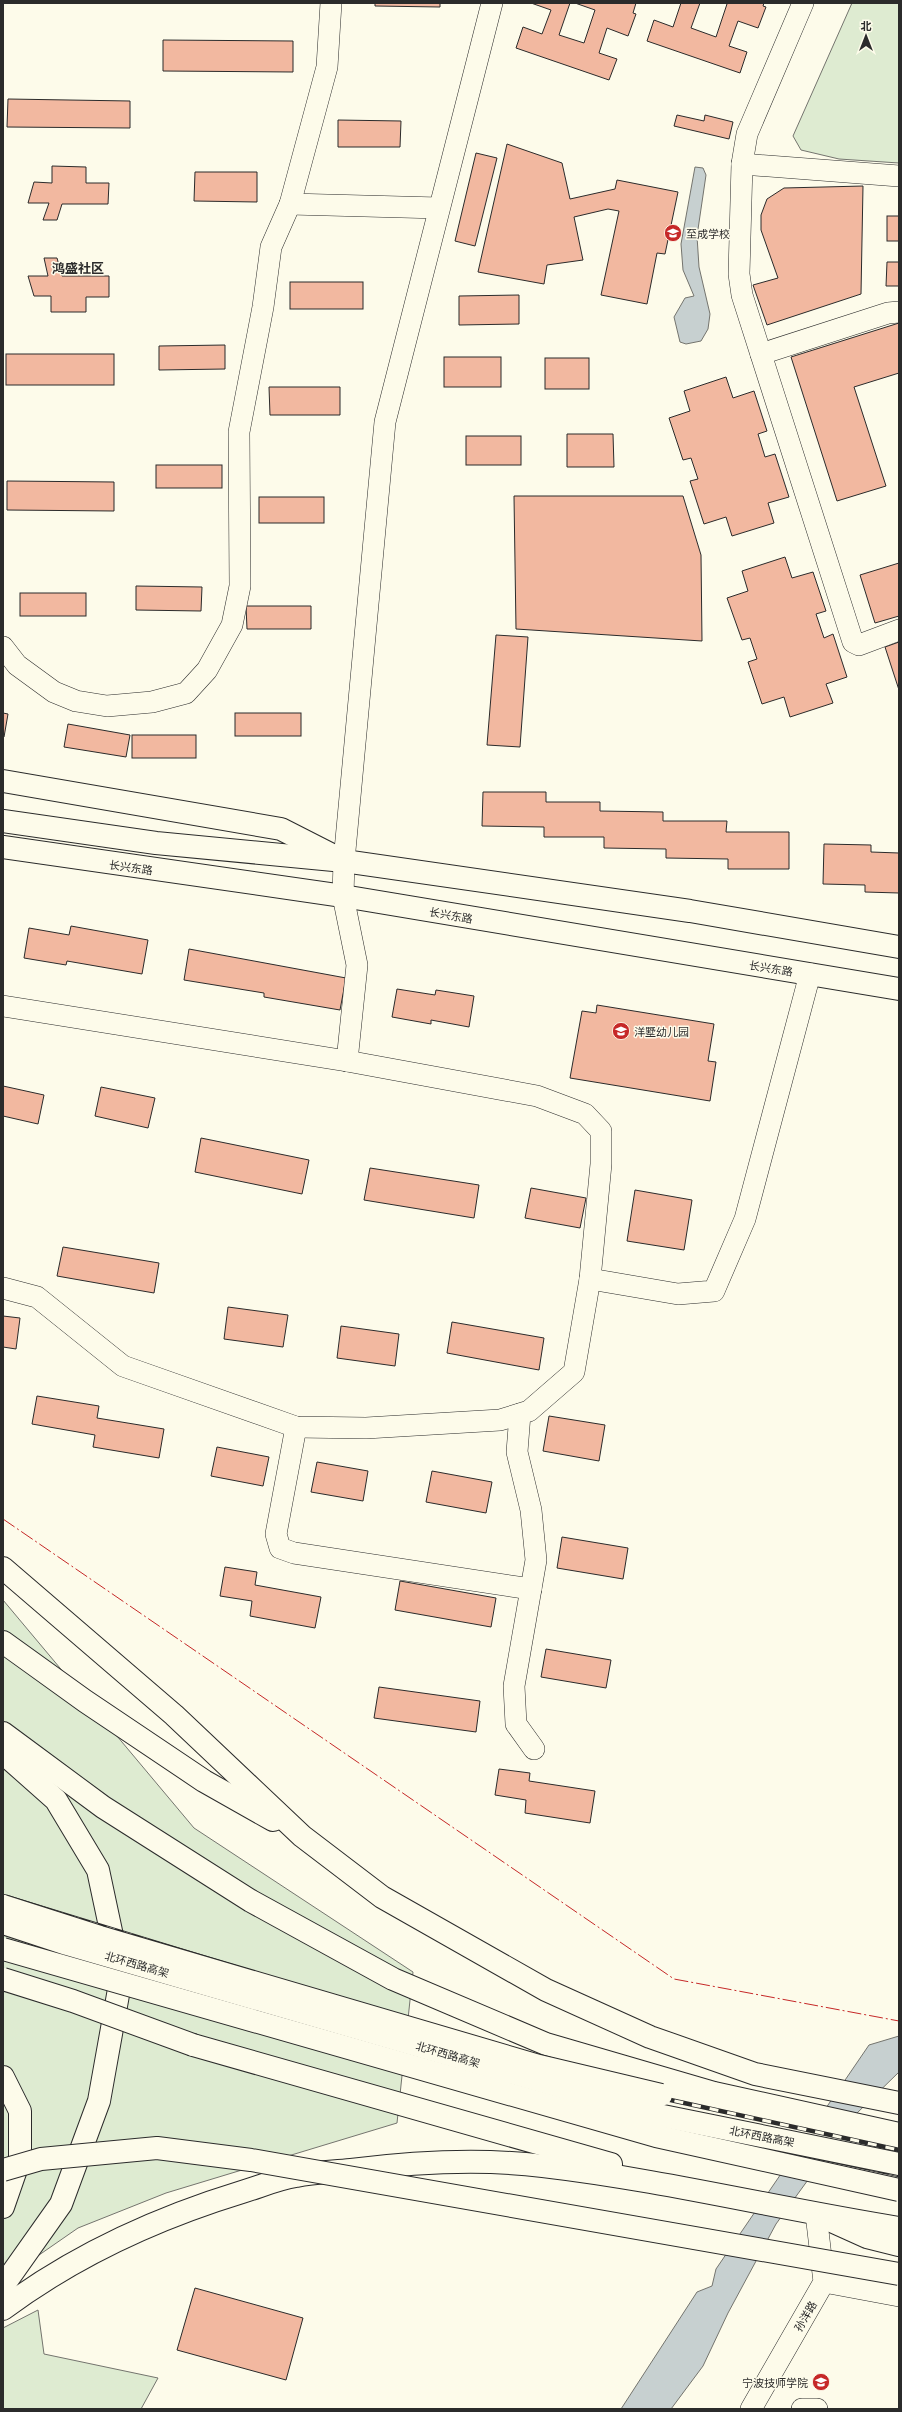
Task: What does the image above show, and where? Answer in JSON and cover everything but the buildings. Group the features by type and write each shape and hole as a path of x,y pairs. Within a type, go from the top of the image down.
{"main road":[{"path":"3,781 281,829 344,861"},
{"path":"3,821 156,843 344,861 690,911 899,947"},
{"name":"长兴东路","path":"3,847 343,896 899,989"},
{"path":"3,1568 174,1715 302,1836 382,1897 546,1990 644,2034 755,2074 899,2103"},
{"path":"3,1642 85,1701 204,1781 302,1836"},
{"path":"3,1733 103,1807 238,1893 393,1979 546,2044 714,2093 899,2134"},
{"path":"3,2286 61,2204 99,2101 121,1978 98,1870 56,1800 8,1757"},
{"path":"3,1906 107,1939 539,2066 899,2150"},
{"name":"北环西路高架","path":"3,1923 67,1944 658,2115 899,2164"},
{"name":"北环西路高架","path":"3,1950 656,2136 899,2190"},
{"path":"3,1979 73,2001 193,2045 702,2190"},
{"path":"3,2077 20,2111 20,2158 3,2207"},
{"path":"3,2170 41,2159 157,2148 252,2160 899,2274"},
{"path":"3,2309 28,2290 103,2246 214,2201 295,2176 388,2166 465,2161 542,2166 702,2190 816,2214 899,2228"},
{"path":"816,2214 867,2237 899,2244"}],"street":[{"path":"3,647 17,666 54,692 76,701 107,706 152,702 186,693 207,670 232,625 240,586 239,432 263,307 271,247 290,204 327,67 331,3"},
{"path":"347,1061 357,965 343,896 344,861 385,422 492,3"},
{"path":"803,3 747,134 742,164 739,274 742,295 853,642 859,645 899,630"},
{"path":"742,164 899,176"},
{"path":"290,204 439,208"},
{"path":"761,354 888,313 899,312"},
{"path":"590,1278 678,1294 714,1291 745,1219 810,974"},
{"path":"3,1006 347,1061 537,1096 585,1114 601,1132 601,1164 590,1278 574,1372 529,1411 500,1420 366,1428 296,1427 123,1366 37,1297 3,1288"},
{"path":"520,1414 516,1452 531,1510 536,1560 514,1686 516,1724 534,1749"},
{"path":"296,1427 276,1534 280,1548 294,1553 532,1589"},
{"path":"816,2214 824,2282 899,2296"},
{"name":"孙洋路","path":"751,2409 824,2282"},
{"path":"802,2409 817,2409"}],"green space":[{"path":"852,3 899,3 899,163 839,159 801,150 793,136"},
{"path":"3,1600 194,1828 413,1972 397,2123 166,2193 78,2228 3,2280"},
{"path":"38,2310 44,2354 158,2378 141,2409 3,2409 3,2328"}],"shaded area":[{"path":"695,167 703,168 706,175 697,236 699,267 710,314 708,329 701,341 686,344 680,342 674,317 685,298 694,296 683,270 681,244"},
{"path":"899,2036 899,2072 855,2115 776,2224 728,2313 703,2366 671,2409 621,2409 697,2292 712,2286 716,2269 869,2045"}],"railway":[{"path":"3,1896 666,2099 899,2150"},
{"path":"3,1930 658,2122 899,2175"}],"power":[{"path":"3,1519 674,1979 899,2021"}],"place":[{"name":"至成学校","path":"673,233"},
{"name":"洋墅幼儿园","path":"621,1031"},
{"name":"宁波技师学院","path":"821,2382"}],"district":[{"name":"鸿盛社区","path":"78,268"}]}
